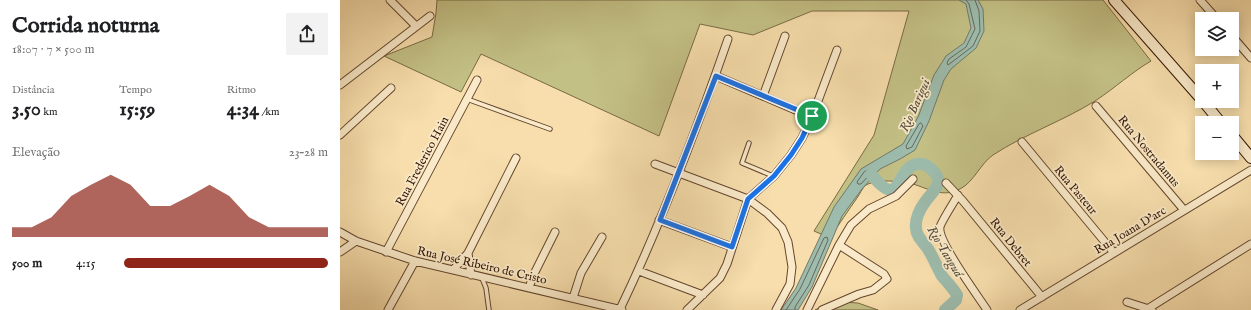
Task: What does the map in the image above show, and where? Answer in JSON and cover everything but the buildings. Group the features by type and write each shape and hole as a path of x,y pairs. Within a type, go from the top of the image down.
{"street":[{"path":"390,0 416,26"},
{"path":"1114,0 1195,93"},
{"path":"1200,0 1211,12"},
{"path":"340,85 430,16"},
{"path":"763,96 785,36"},
{"path":"621,310 660,220 716,76 728,39"},
{"path":"1239,44 1251,58"},
{"path":"687,310 720,278 727,264 748,199 774,176 802,138 837,50"},
{"path":"716,76 812,116"},
{"name":"Rua Frederico Hain","path":"386,252 477,80"},
{"path":"340,134 390,88"},
{"name":"Rua Nostradamus","path":"1096,106 1184,210"},
{"path":"1208,108 1215,116"},
{"name":"Rua Pasteur","path":"1022,142 1114,253"},
{"path":"1239,143 1251,158"},
{"path":"453,270 468,253 516,158"},
{"path":"655,164 748,199 767,213 782,228 788,242 792,267 790,284 776,310"},
{"name":"Rua Joana D'arc","path":"1020,310 1251,170"},
{"path":"808,310 839,245 851,225 869,209 896,196 913,179"},
{"name":"Rua Debret","path":"946,183 961,198 1042,297"},
{"path":"961,198 940,228 940,236 946,248 987,310"},
{"path":"660,220 732,247"},
{"name":"Rua José Ribeiro de Cristo","path":"340,232 356,241 415,261 621,310"},
{"path":"529,288 533,276 555,232"},
{"path":"573,298 581,273 602,237"},
{"path":"340,252 356,241"},
{"path":"1127,302 1151,309 1251,244"},
{"path":"822,310 859,294 873,290 887,279 884,274 839,245"},
{"path":"468,253 471,275"},
{"path":"388,310 415,261"},
{"path":"638,271 703,295"}],"lane":[{"path":"467,99 550,129"},
{"path":"749,143 742,163 774,176"},
{"path":"482,278 486,288 489,310"}],"shaded area":[{"path":"437,0 1103,0 1151,61 1095,101 1005,147 988,159 965,186 954,192 936,192 909,183 893,181 880,181 866,185 830,238 814,231 874,135 909,11 812,11 753,35 700,24 659,136 481,54 461,92 384,56 432,37"},
{"path":"829,303 858,303 878,310 815,310"}],"water":[{"path":"959,0 978,0 983,9 984,31 976,48 951,69 944,80 929,121 915,150 880,169 862,189 842,216 812,287 798,310 781,310 796,288 834,207 861,169 903,144 918,117 934,75 946,56 964,43 971,28 966,4"}],"waterway":[{"name":"Rio Tanguá","path":"871,174 881,185 888,189 893,189 910,167 917,164 926,165 936,174 938,178 937,186 920,211 916,221 916,231 930,252 942,276 957,295 956,300 945,310"}],"route":[{"path":"716,76 812,116 802,138 791,155 774,176 748,199 732,247 660,220 716,76"}],"water label":[{"name":"Rio Barigui","path":"914,105"}]}
